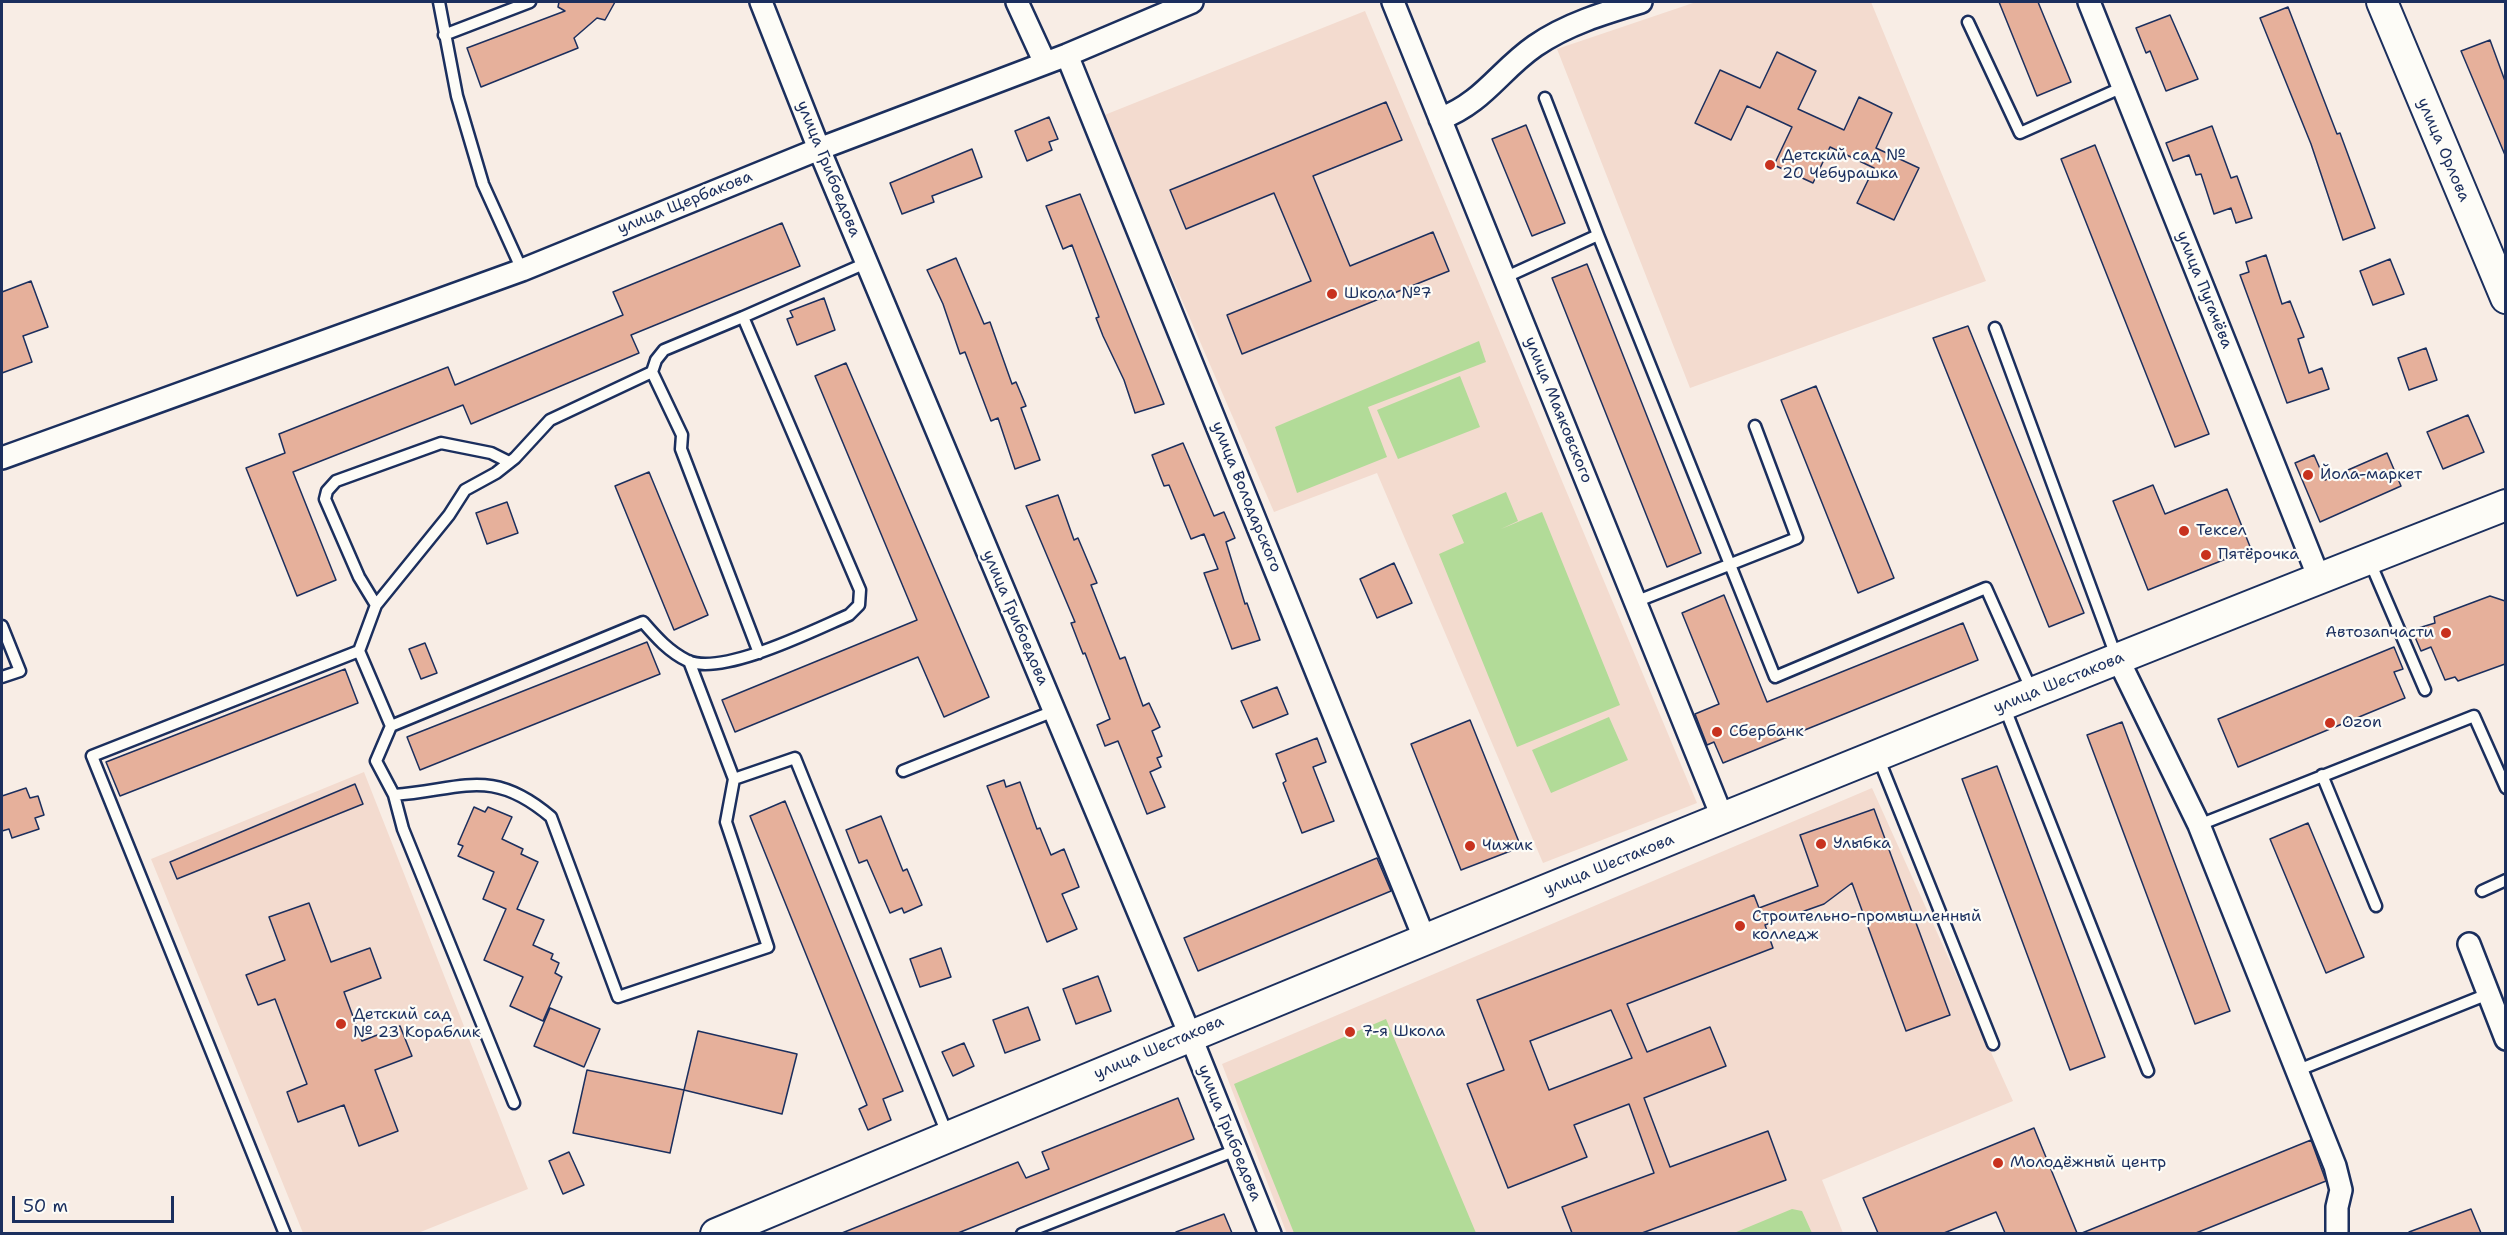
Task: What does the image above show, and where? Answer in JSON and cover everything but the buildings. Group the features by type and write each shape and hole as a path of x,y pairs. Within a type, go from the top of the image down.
{"main road":[{"name":"улица Орлова","path":"2382,2 2505,298"},
{"name":"улица Шестакова","path":"716,1233 759,1221 948,1136 1190,1035 2118,659 2505,505"}],"street":[{"name":"улица Грибоедова","path":"761,2 866,263 1190,1035 1270,1233"},
{"path":"1017,2 1045,63"},
{"name":"улица Щербакова","path":"2,458 522,270 819,149 1066,55 1192,2"},
{"name":"улица Маяковского","path":"1393,2 1723,819"},
{"path":"1440,119 1462,111 1533,48 1562,29 1641,2"},
{"name":"улица Пугачёва","path":"2089,2 2319,578"},
{"name":"улица Володарского","path":"1066,55 1425,940"},
{"path":"2118,659 2199,825 2335,1166 2341,1190 2337,1207 2337,1233"},
{"path":"2469,944 2505,1039"}],"lane":[{"path":"439,2 457,96 483,184 522,270"},
{"path":"444,35 530,2"},
{"path":"1968,22 2020,133 2123,87"},
{"path":"1545,98 1775,677 1986,588 2034,694"},
{"path":"1504,278 1598,235"},
{"path":"759,653 681,449 682,435 652,372 656,360 664,350 866,263"},
{"path":"514,1103 403,829 393,795 376,761 391,726 643,622 663,645 689,662 715,663 759,653 849,615 859,605 860,590 743,317"},
{"path":"1995,328 2118,659"},
{"path":"391,726 359,651 376,605 449,515 465,490 509,462 550,420 652,372"},
{"path":"1635,603 1797,538 1755,426"},
{"path":"376,605 359,577 334,519 326,500 327,490 336,481 441,443 490,453 509,462"},
{"path":"2368,559 2425,690"},
{"path":"2,626 20,671 2,676"},
{"path":"285,1233 92,756 359,651"},
{"path":"393,795 451,786 502,787 529,798 550,817 618,997 768,947 726,822 734,779 689,662"},
{"path":"2004,706 2148,1071"},
{"path":"903,771 1054,711"},
{"path":"2199,825 2474,716 2505,788"},
{"path":"1878,757 1993,1044"},
{"path":"734,779 795,758 948,1136"},
{"path":"2322,775 2376,906"},
{"path":"2482,891 2505,880"},
{"path":"2296,1071 2488,994"},
{"path":"1022,1233 1236,1150"}],"shaded area":[{"name":"Детский сад № 20 Чебурашка","path":"1696,2 1871,2 1986,281 1690,388 1557,49"},
{"name":"Школа №7","path":"1365,11 1697,803 1543,863 1377,473 1274,512 1102,116"},
{"name":"Детский сад № 23 Кораблик","path":"364,772 528,1189 418,1233 303,1233 151,859"},
{"name":"Строительно-промышленный колледж","path":"1872,788 2013,1101 1822,1180 1843,1233 1287,1234 1222,1064"}],"green space":[{"path":"1479,341 1486,362 1368,407 1387,457 1297,493 1275,427"},
{"path":"1460,376 1480,427 1398,459 1377,410"},
{"path":"1506,492 1518,521 1501,529 1542,512 1620,705 1517,747 1439,554 1464,543 1452,515"},
{"path":"1609,717 1628,760 1551,793 1532,750"},
{"path":"1386,1019 1476,1233 1294,1233 1234,1084"},
{"path":"1792,1209 1802,1211 1812,1233 1734,1233"}],"place":[{"name":"Детский сад № 20 Чебурашка","path":"1770,165"},
{"name":"Школа №7","path":"1332,294"},
{"name":"Йола-маркет","path":"2308,475"},
{"name":"Тексел","path":"2184,531"},
{"name":"Пятёрочка","path":"2206,555"},
{"name":"Автозапчасти","path":"2446,633"},
{"name":"Ozon","path":"2330,723"},
{"name":"Сбербанк","path":"1717,732"},
{"name":"Улыбка","path":"1821,844"},
{"name":"Чижик","path":"1470,846"},
{"name":"Строительно-промышленный колледж","path":"1740,926"},
{"name":"Детский сад № 23 Кораблик","path":"341,1024"},
{"name":"7-я Школа","path":"1350,1032"},
{"name":"Молодёжный центр","path":"1998,1163"}]}
